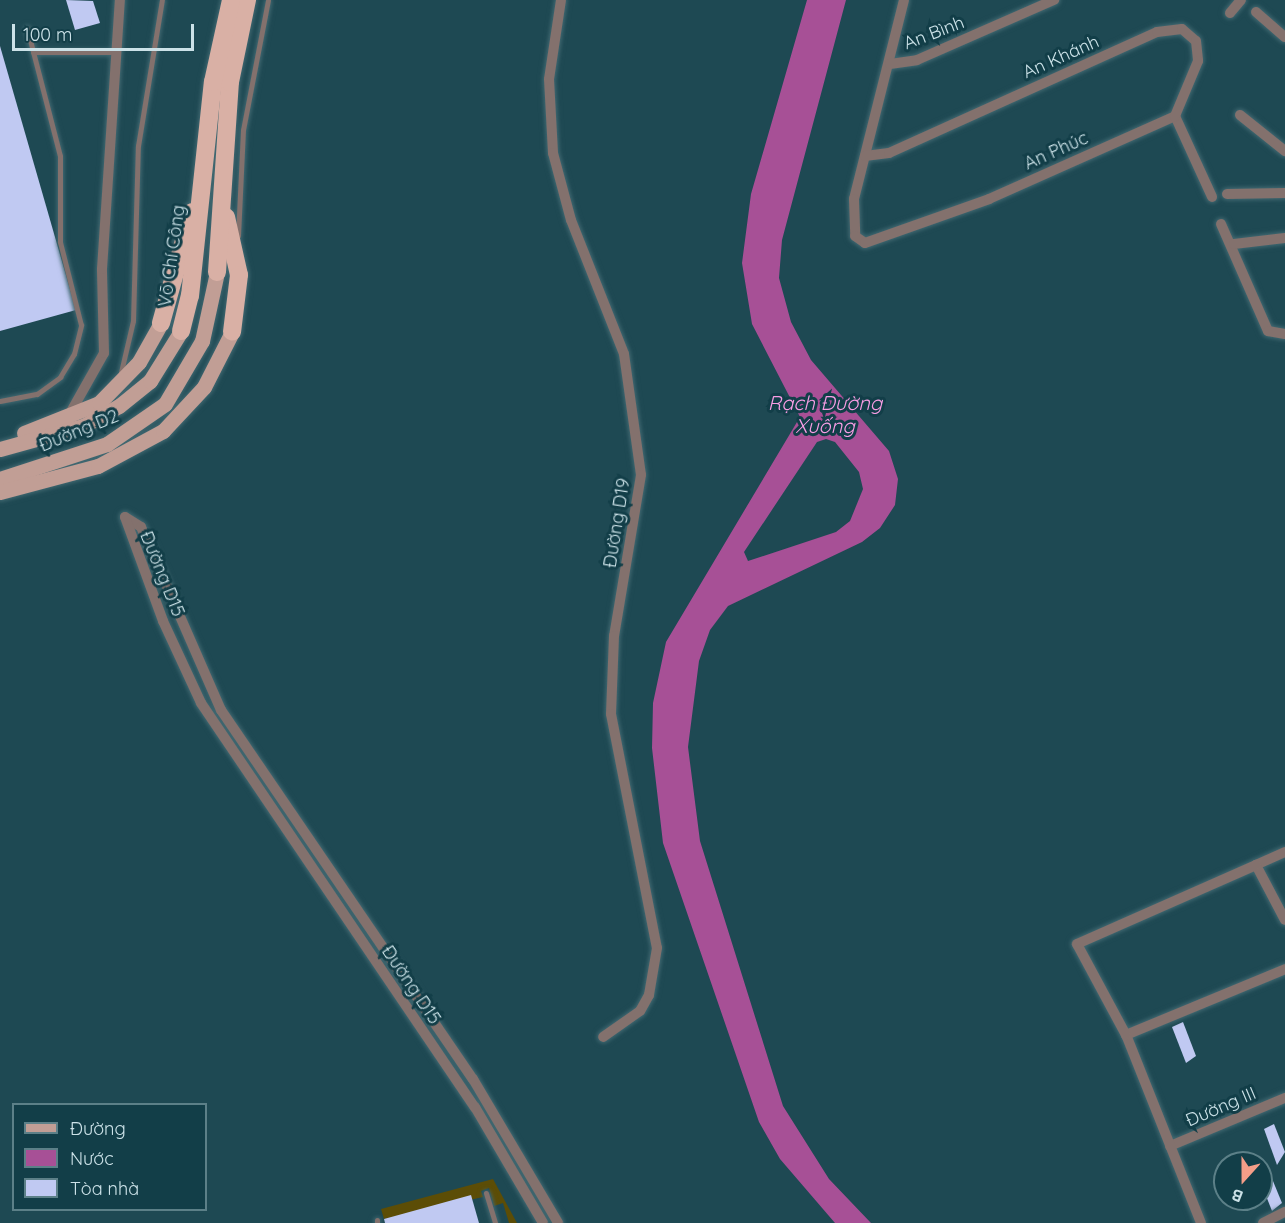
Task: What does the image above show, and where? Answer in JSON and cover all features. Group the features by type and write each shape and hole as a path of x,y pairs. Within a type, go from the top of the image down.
{"highway":[{"path":"222,82 231,0"},
{"path":"222,82 247,0"},
{"name":"Võ Chí Công","path":"181,332 212,184 222,82"},
{"name":"Võ Chí Công","path":"212,184 235,255 238,294 232,332"},
{"name":"Võ Chí Công","path":"212,184 217,272"},
{"name":"Võ Chí Công","path":"161,323 212,184"}],"main road":[{"name":"Đường D2","path":"0,479 107,444 165,404 202,341 217,272"},
{"name":"Đường D2","path":"0,440 67,417 99,403 139,362 161,323"},
{"name":"Đường D2","path":"0,449 82,426 119,406 150,381 181,332"},
{"name":"Đường D2","path":"0,492 98,466 163,431 204,387 232,332"}],"street":[{"path":"67,417 104,353 102,269 120,0"},
{"name":"Đường D19","path":"561,0 549,79 553,153 571,220 624,354 641,475 614,636 611,714 657,948 652,984 640,1011 603,1037"},
{"path":"865,156 890,64 904,0"},
{"name":"An Bình","path":"890,64 916,60 1054,0"},
{"path":"1230,13 1241,0"},
{"path":"1256,12 1285,37"},
{"name":"An Khánh","path":"865,156 889,153 1156,32 1182,29 1196,41 1198,61 1175,116"},
{"path":"1239,115 1285,151"},
{"path":"1175,116 1212,197"},
{"name":"An Phúc","path":"865,156 854,199 855,236 865,243 989,199 1175,116"},
{"path":"1227,194 1285,193"},
{"path":"1221,224 1234,244 1268,330 1285,334"},
{"path":"1234,244 1285,238"},
{"name":"Đường D15","path":"543,1223 475,1107 201,703 163,621 125,517 141,527 221,710 473,1079 558,1223"},
{"path":"1201,1223 1126,1035 1077,944 1285,852"},
{"path":"1256,865 1285,920"},
{"path":"1126,1035 1285,969"},
{"name":"Đường III","path":"1170,1146 1285,1098"},
{"path":"1263,1223 1285,1212"}],"lane":[{"path":"99,403 130,353 138,146 162,0"},
{"path":"235,255 243,130 268,0"},
{"path":"0,401 37,394 60,377 74,354 81,325 60,242 60,156 27,28"},
{"path":"33,52 115,52"},
{"path":"486,1193 495,1223"}],"shaded area":[{"path":"493,1179 517,1223 509,1223 503,1203 494,1206 489,1188 481,1191 483,1197 384,1219 381,1209"}],"water":[{"name":"Rạch Đường Xuống","path":"807,0 846,0 782,240 779,278 791,322 811,360 889,451 898,479 895,505 880,528 862,542 728,606 710,630 699,661 688,747 700,841 783,1106 829,1179 871,1223 835,1223 780,1159 759,1122 663,843 652,748 653,703 666,642 800,417 752,324 742,263 751,194","holes":["826,439 835,442 859,472 863,489 850,521 836,532 748,561 744,552 817,442"]}],"building":[{"path":"66,0 93,1 100,23 75,30"},
{"path":"0,46 76,310 0,331"},
{"path":"1183,1022 1196,1056 1186,1063 1172,1027"},
{"path":"1274,1124 1285,1152 1277,1165 1273,1151 1264,1129"},
{"path":"1273,1181 1282,1203 1273,1210"},
{"path":"471,1195 479,1223 385,1223 384,1219"}]}
